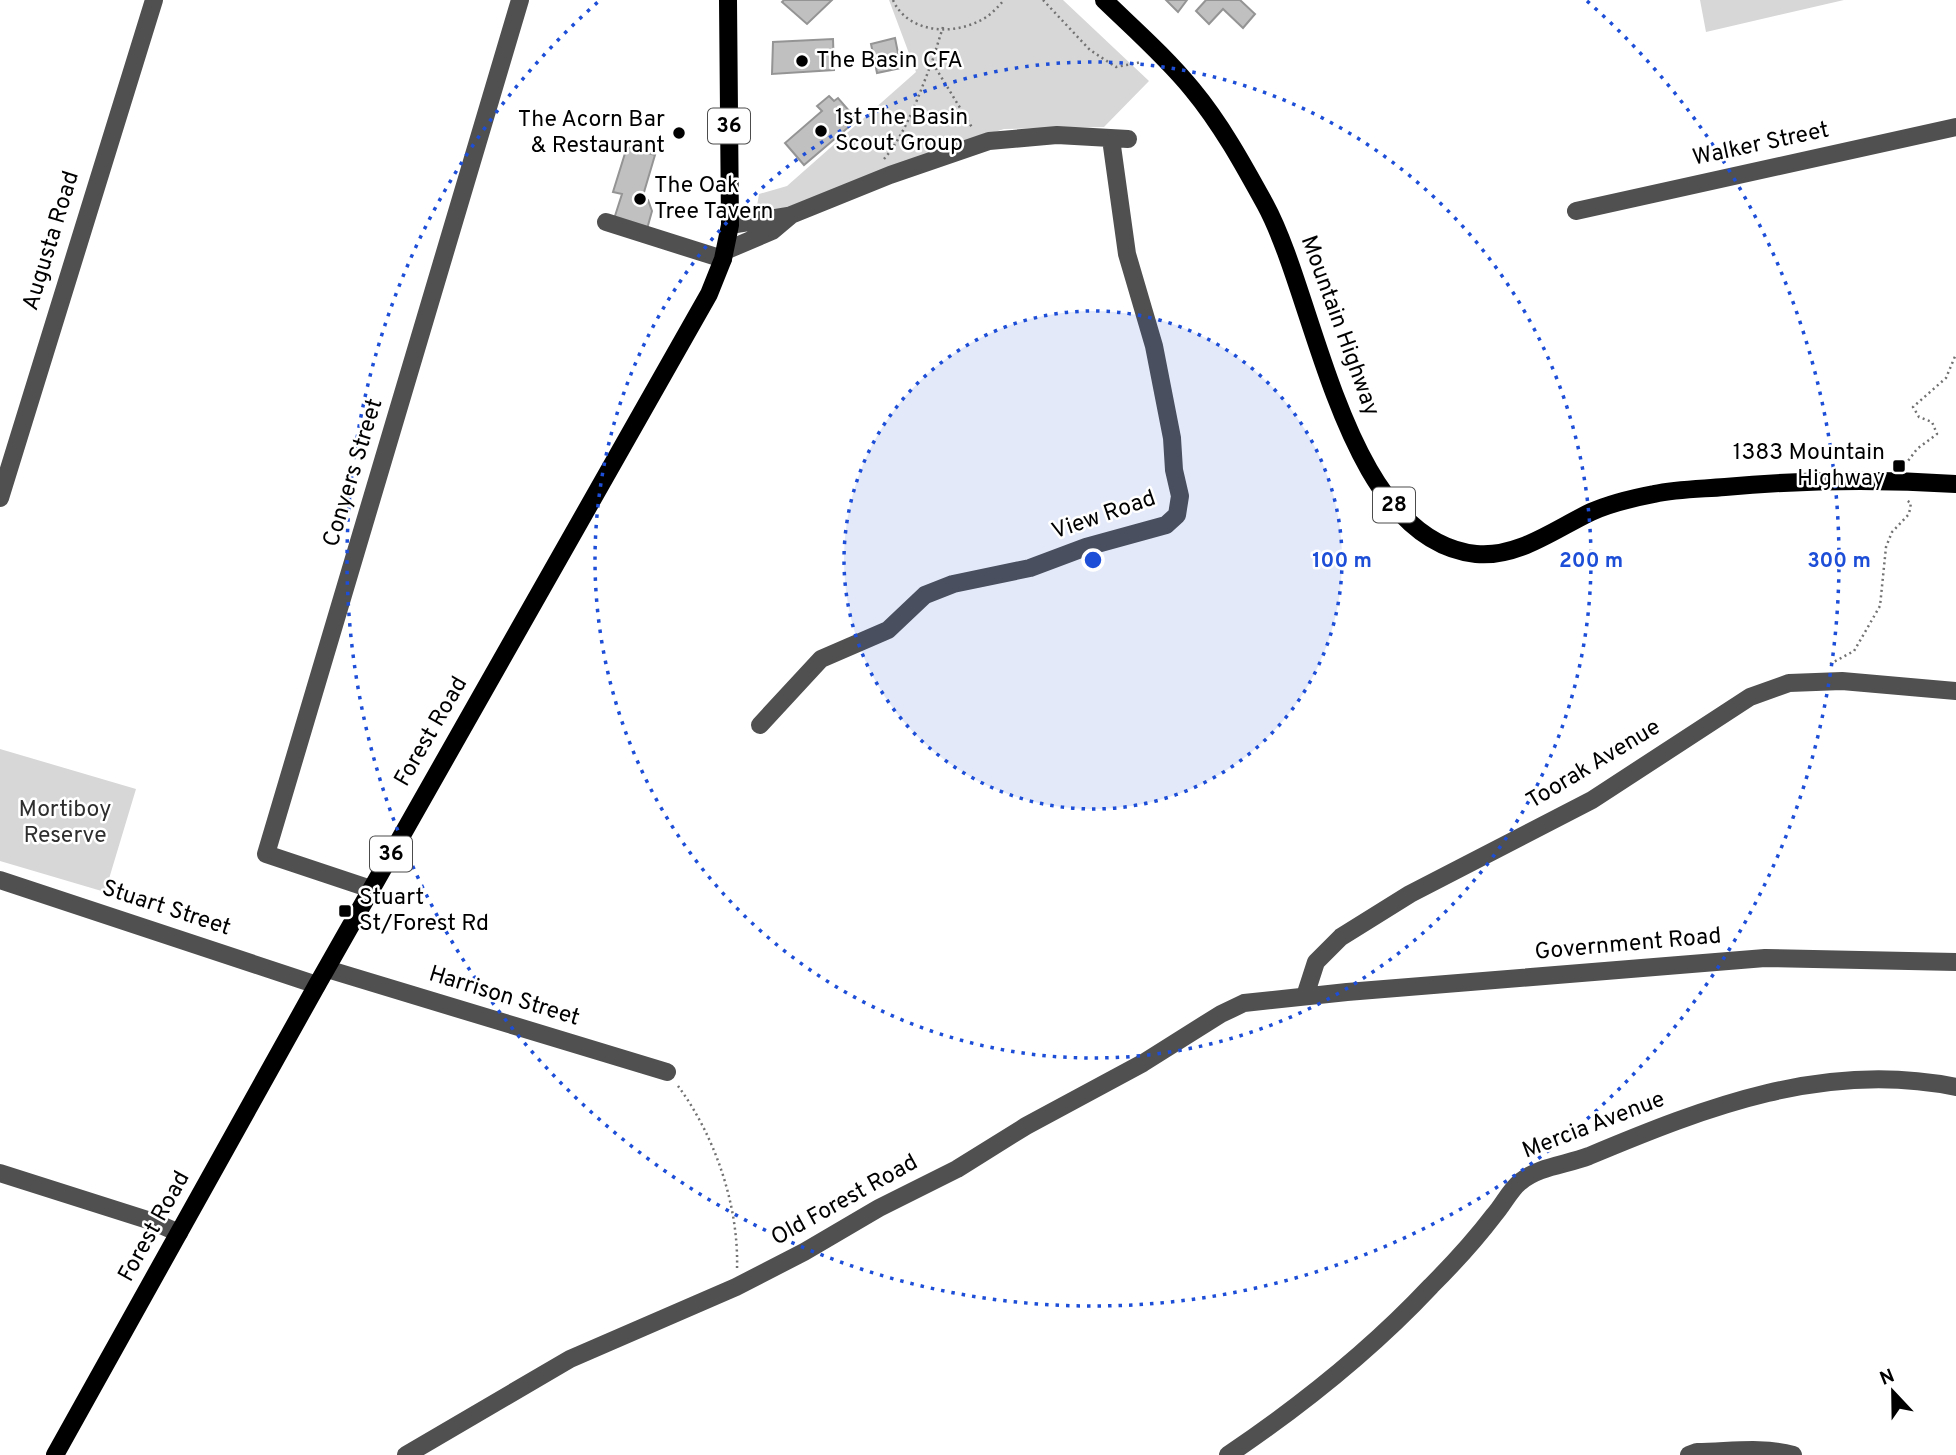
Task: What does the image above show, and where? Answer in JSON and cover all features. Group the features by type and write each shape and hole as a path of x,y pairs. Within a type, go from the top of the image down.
{"main road":[{"name":"Forest Road","path":"55,1455 371,889 709,294 724,255 730,225 728,0"},
{"name":"Mountain Highway","path":"1104,0 1191,88 1232,147 1280,234 1339,409 1358,448 1403,517 1431,540 1478,554 1525,547 1594,511 1659,492 1779,483 1895,480 1956,484"}],"street":[{"name":"Augusta Road","path":"0,498 154,0"},
{"name":"Conyers Street","path":"371,889 267,854 520,0"},
{"name":"Walker Street","path":"1576,211 1956,127"},
{"name":"View Road","path":"760,725 821,659 888,630 925,595 953,583 1030,568 1086,547 1166,525 1177,515 1180,496 1174,470 1172,438 1154,346 1127,254 1120,139 1057,135 979,145"},
{"path":"730,225 791,215 890,175 979,145"},
{"path":"606,222 724,255 772,231 791,215"},
{"name":"Toorak Avenue","path":"1305,996 1316,962 1353,930 1410,894 1592,800 1750,697 1789,683 1842,681 1956,691"},
{"name":"Stuart Street","path":"0,880 317,985"},
{"name":"Government Road","path":"1305,996 1765,958 1956,962"},
{"name":"Harrison Street","path":"327,969 667,1072"},
{"name":"Old Forest Road","path":"406,1455 570,1359 736,1287 957,1169 1026,1126 1143,1063 1222,1014 1244,1003 1305,996"},
{"name":"Mercia Avenue","path":"1228,1455 1331,1381 1402,1316 1467,1248 1517,1184 1531,1174 1583,1158 1704,1110 1799,1085 1863,1077 1911,1079 1956,1087"},
{"path":"0,1173 154,1222 179,1233"},
{"path":"1689,1455 1697,1451 1757,1450 1793,1455"}],"path":[{"path":"893,0 910,22 925,29 978,22 1004,0"},
{"path":"1043,0 1090,50 1116,67 1166,61"},
{"path":"881,163 893,148 932,62 943,27"},
{"path":"932,62 971,121 979,145"},
{"path":"1895,480 1917,449 1937,433 1932,422 1919,417 1913,407 1946,378 1956,354"},
{"path":"1808,682 1834,661 1854,651 1865,634 1880,606 1886,547 1892,532 1909,514 1911,503"},
{"path":"667,1072 694,1108 705,1130 726,1191 738,1237 736,1287"}],"green space":[{"path":"889,0 1063,0 1149,81 1104,127 1004,129 945,148 815,200 755,218 759,194 787,186 916,72"},
{"path":"1700,0 1844,0 1706,32"},
{"name":"Mortiboy Reserve","path":"0,749 136,789 105,892 0,861"}],"building":[{"path":"832,0 807,24 782,2"},
{"path":"1166,0 1187,0 1178,12"},
{"path":"1206,0 1240,0 1255,14 1243,28 1223,9 1209,24 1196,11"},
{"path":"895,38 901,68 877,73 871,44"},
{"name":"The Basin CFA","path":"833,39 834,70 772,74 773,42"},
{"name":"1st The Basin Scout Group","path":"829,96 834,101 838,98 857,120 804,165 785,143 822,111 817,106"},
{"path":"627,147 655,155 642,199 648,200 652,211 647,229 614,219 622,194 613,192"}],"place":[{"name":"The Basin CFA","path":"802,61"},
{"name":"1st The Basin Scout Group","path":"821,131"},
{"name":"The Acorn Bar & Restaurant","path":"679,133"},
{"name":"The Oak Tree Tavern","path":"640,199"},
{"name":"1383 Mountain Highway","path":"1899,466"},
{"name":"Stuart St/Forest Rd","path":"345,911"}]}
